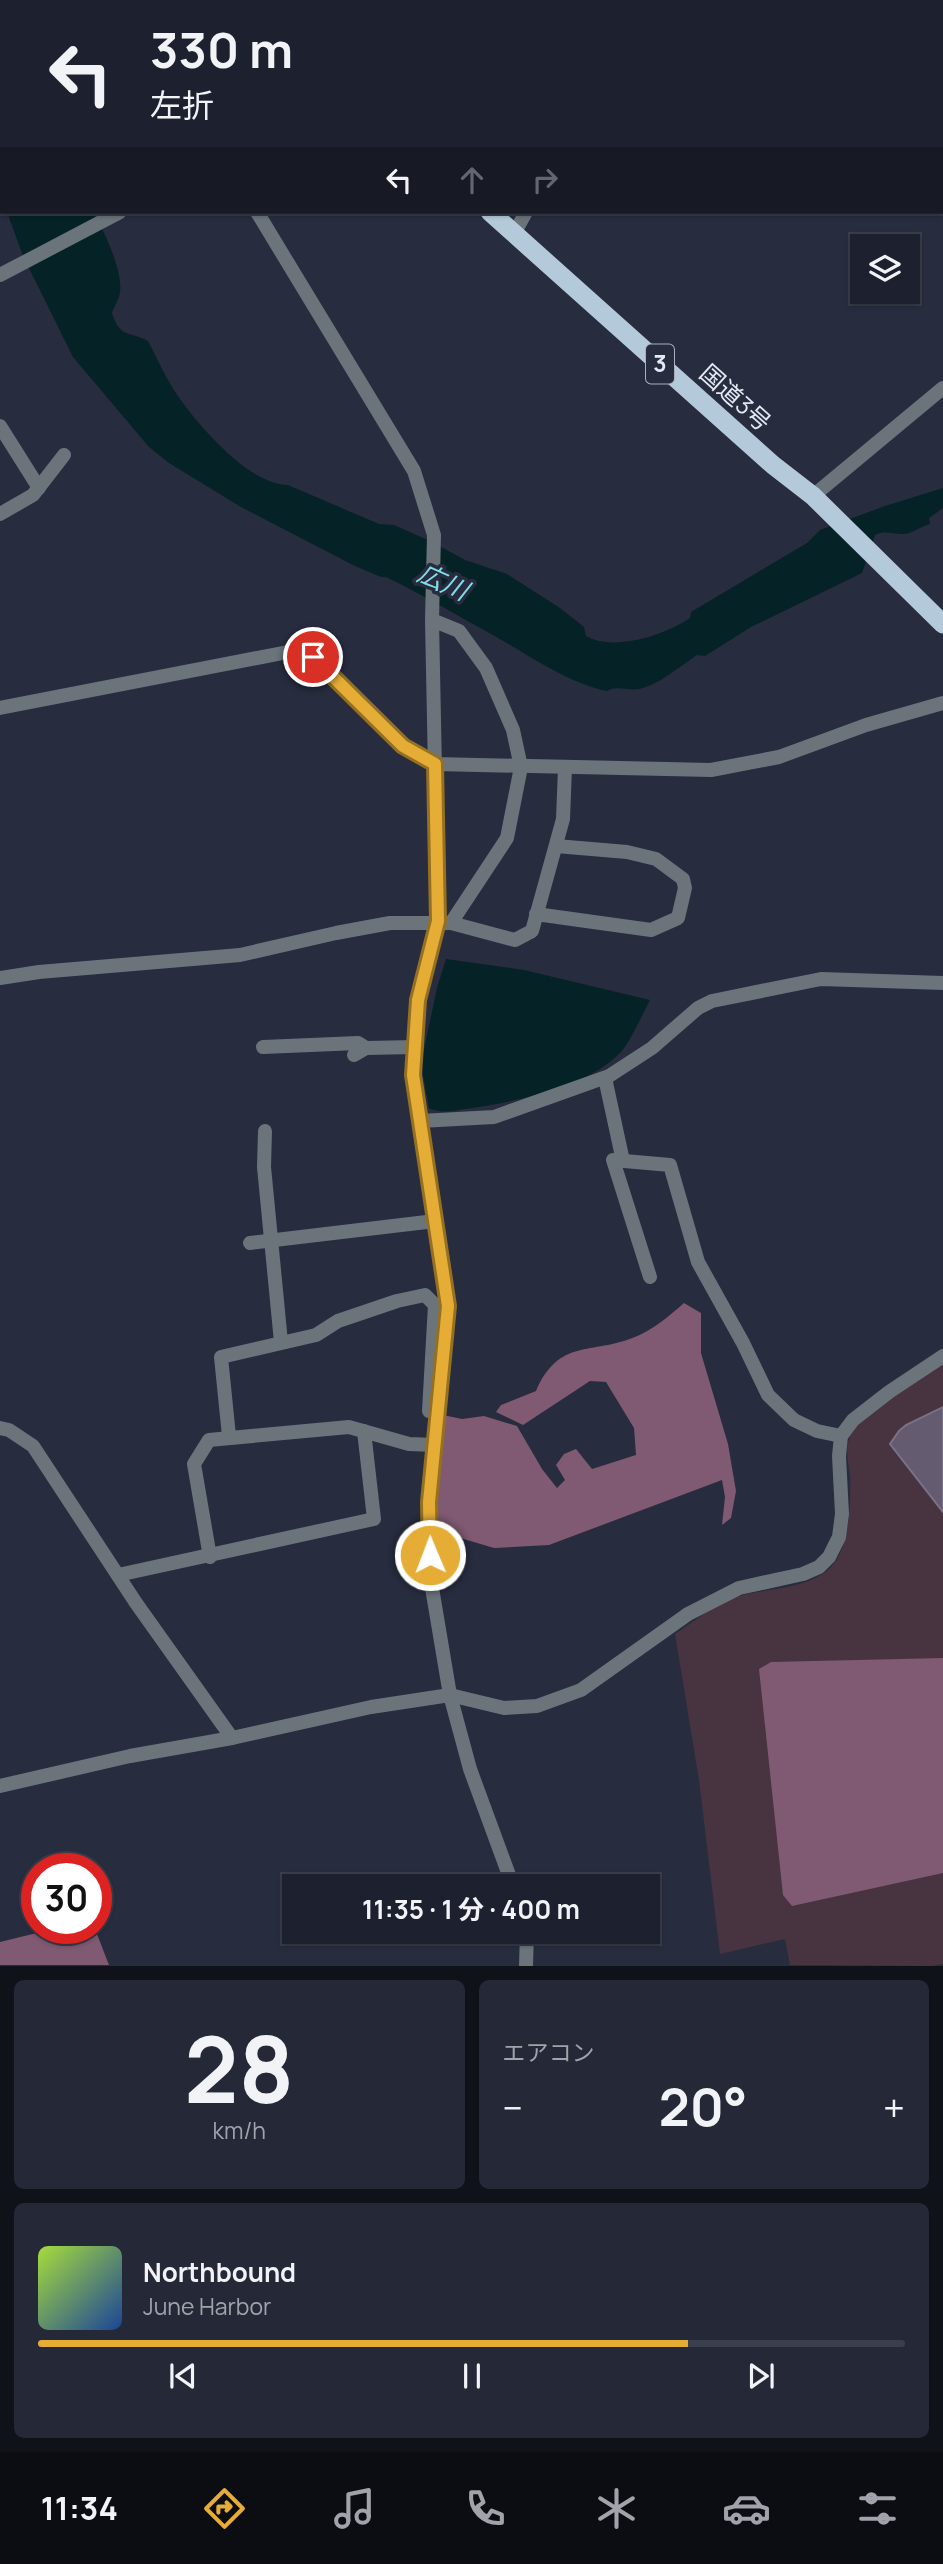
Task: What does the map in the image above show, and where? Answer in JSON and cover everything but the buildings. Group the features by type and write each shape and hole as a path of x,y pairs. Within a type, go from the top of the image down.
{"highway":[{"name":"国道3号","path":"492,214 773,465 813,496 943,624"}],"street":[{"path":"0,275 116,214"},
{"path":"258,214 414,471 434,535 432,615 435,764 444,922"},
{"path":"514,234 525,214"},
{"path":"813,496 943,388"},
{"path":"0,426 39,488"},
{"path":"0,514 33,495 64,455"},
{"path":"432,615 459,631 486,668 513,730 521,767 507,838 444,922 418,1000 413,1075 448,1306 429,1502 431,1582 450,1695 470,1769 509,1874"},
{"path":"0,708 293,651 313,657 403,746 435,764 711,770 779,757 866,725 943,703"},
{"path":"0,978 39,972 240,955 390,923 444,922 515,940 532,931 537,914 563,819 565,768"},
{"path":"537,914 650,930 678,918 681,911 685,888 683,879 656,859 627,852 556,846"},
{"path":"420,1121 494,1117 605,1078 652,1048 698,1008 712,1001 821,979 943,983"},
{"path":"263,1047 358,1043 360,1051 415,1047"},
{"path":"605,1078 623,1161"},
{"path":"265,1131 264,1167 281,1342"},
{"path":"650,1277 613,1160 670,1165 698,1262 768,1395 794,1420 817,1431 841,1436"},
{"path":"250,1243 435,1221"},
{"path":"229,1436 221,1357 316,1335 338,1321 397,1301 425,1295 435,1305 429,1411 438,1411"},
{"path":"0,1786 130,1756 232,1738 371,1707 450,1695 504,1708 537,1706 580,1690 688,1614 739,1588 803,1574 819,1567 829,1557 839,1537 842,1514 839,1456 841,1436 853,1420 943,1356"},
{"path":"210,1557 194,1464 209,1440 229,1436 349,1427 409,1444 435,1445"},
{"path":"0,1428 9,1430 33,1446 118,1575 232,1738"},
{"path":"118,1575 374,1519 364,1431"},
{"path":"526,1965 527,1944"}],"shaded area":[{"path":"684,1303 701,1313 701,1353 728,1444 736,1491 731,1518 722,1525 725,1497 722,1480 549,1545 494,1548 447,1534 437,1521 436,1500 443,1415 462,1419 484,1416 517,1426 542,1469 557,1488 565,1480 556,1465 564,1454 576,1449 592,1469 636,1455 634,1428 606,1382 590,1381 523,1425 496,1412 501,1405 536,1391 545,1374 566,1355 642,1334"},
{"path":"943,1363 943,1964 790,1965 785,1939 720,1954 699,1780 675,1634 729,1599 795,1585 830,1568 842,1549 848,1525 850,1476 847,1453 854,1429 876,1408"},
{"path":"943,1658 943,1873 792,1906 783,1895 759,1669 771,1662"},
{"path":"21,1937 21,1944 101,1944 109,1965 0,1965 0,1942"}],"water":[{"name":"広川","path":"8,214 94,214 119,273 119,298 112,313 118,327 148,341 171,385 189,411 213,439 243,466 274,483 288,485 379,524 394,525 465,560 507,574 560,608 584,627 586,636 597,641 625,642 680,624 690,618 691,612 807,543 820,530 943,488 943,508 929,518 930,524 910,533 885,532 875,535 862,573 751,627 705,656 697,655 654,684 639,689 614,688 607,691 592,687 552,669 401,584 355,566 241,507 169,463 149,447 73,357 23,256"},
{"path":"446,959 524,970 650,1000 621,1052 589,1075 526,1097 455,1111 439,1111 429,1108 421,1064"}],"route":[{"path":"313,657 403,746 435,764 438,921 418,1000 413,1075 448,1306 429,1502 430,1555"}]}
